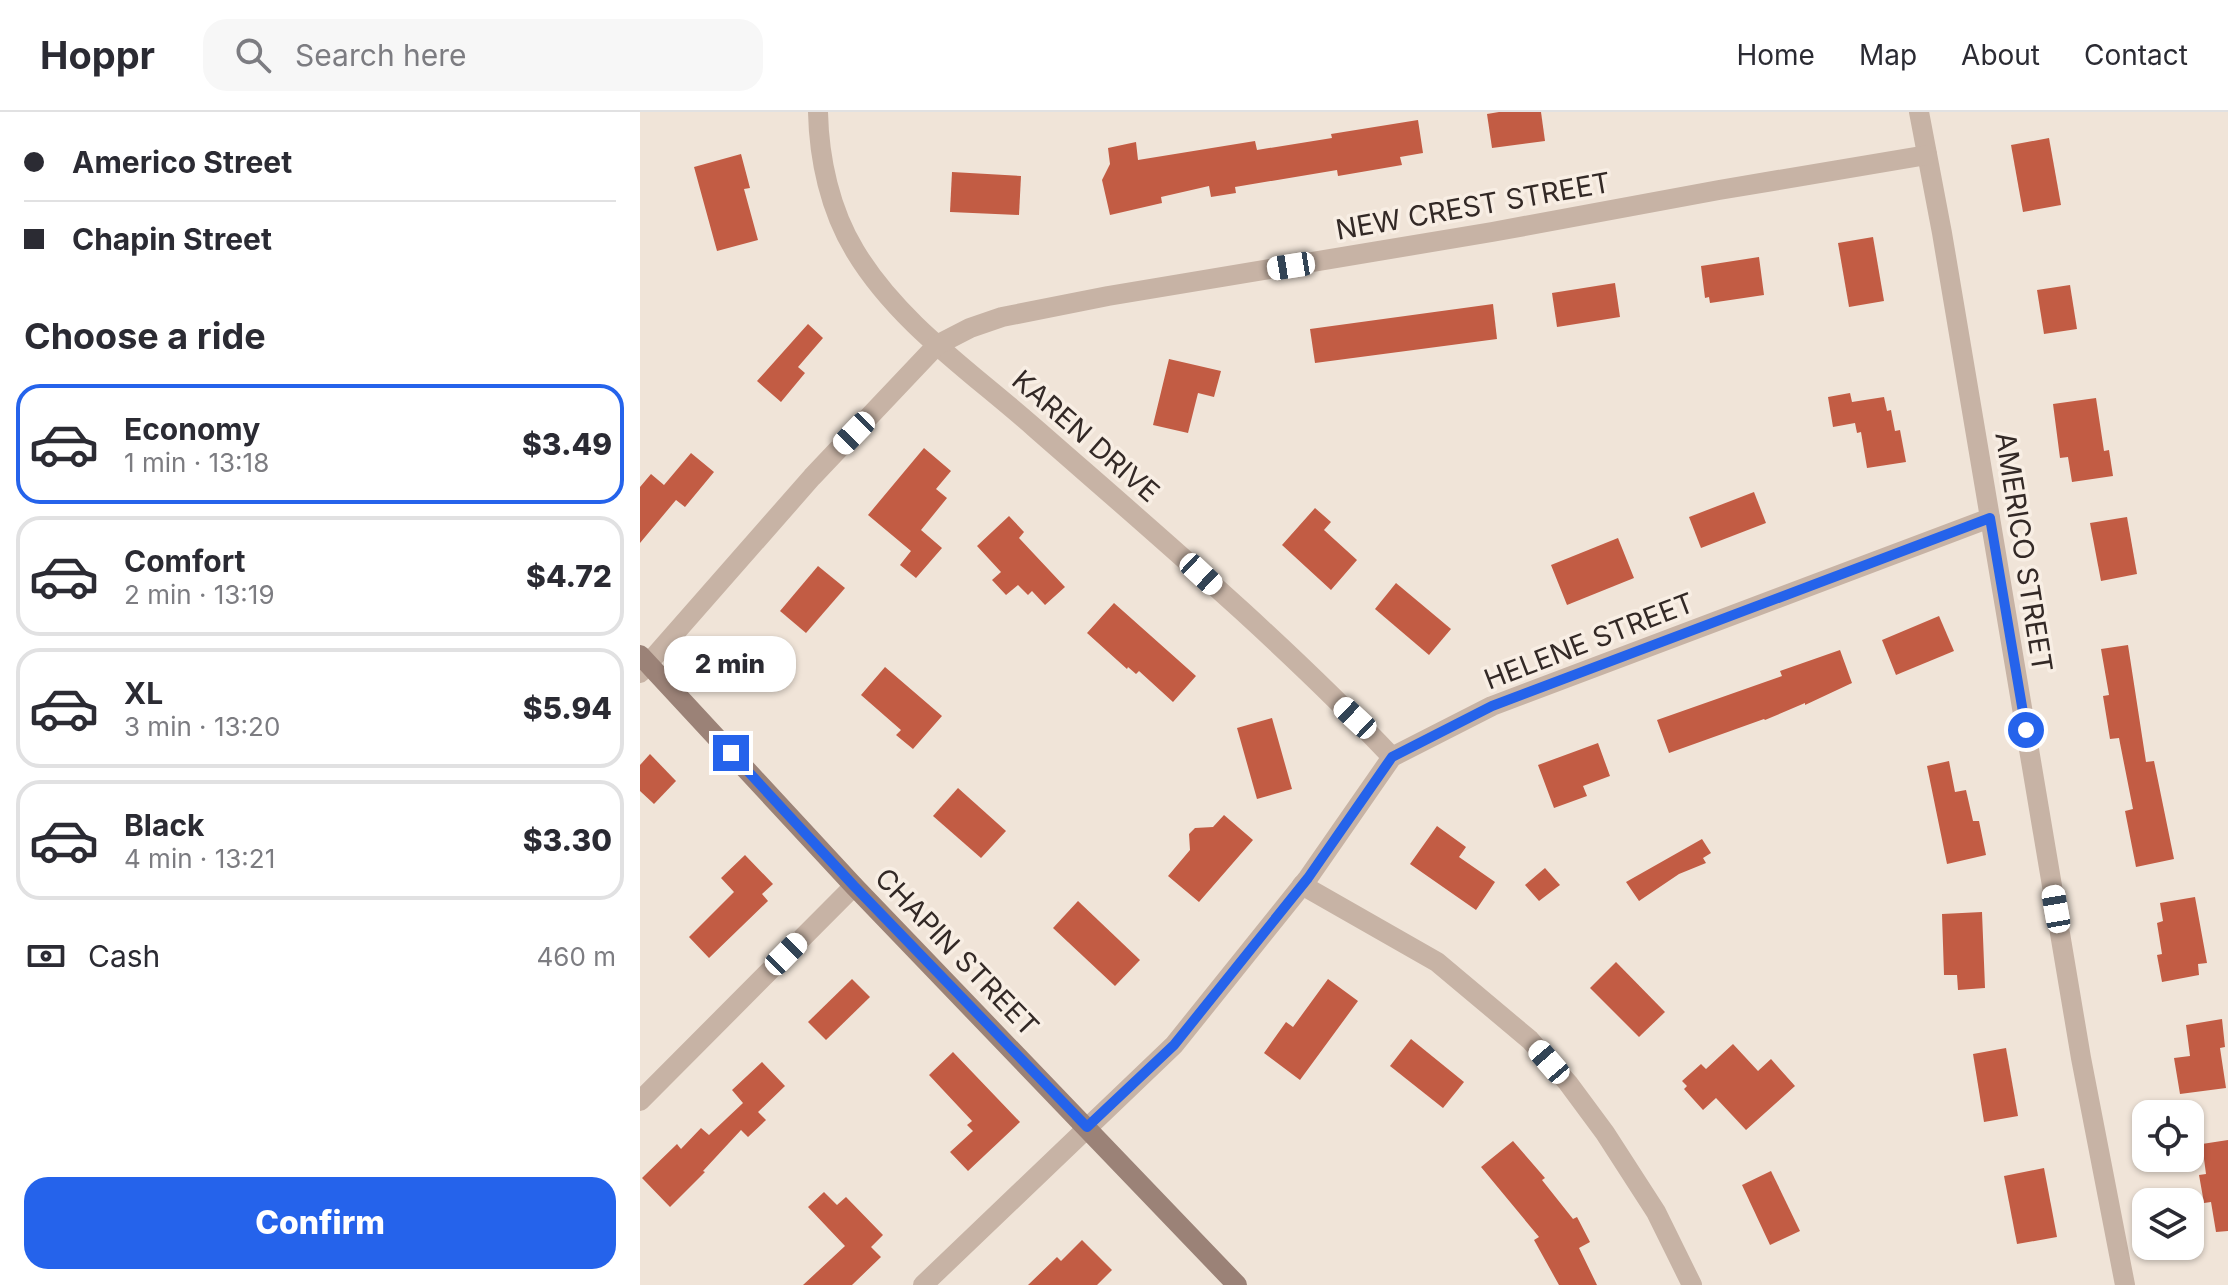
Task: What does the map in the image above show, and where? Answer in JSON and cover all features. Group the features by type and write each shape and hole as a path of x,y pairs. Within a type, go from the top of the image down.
{"main road":[{"name":"CHAPIN STREET","path":"643,664 1237,1285"}],"street":[{"name":"KAREN DRIVE","path":"818,112 828,182 839,221 855,252 875,280 916,327 1201,574 1355,718 1392,757"},
{"name":"AMERICO STREET","path":"1919,112 2081,1058 2125,1285"},
{"name":"NEW CREST STREET","path":"643,664 812,477 937,345 970,328 1002,317 1084,301 1927,155"},
{"name":"HELENE STREET","path":"923,1285 1174,1045 1302,885 1392,757 1492,706 1990,518"},
{"path":"1302,885 1437,962 1530,1040 1568,1083 1605,1133 1656,1212 1692,1285"},
{"path":"640,1101 854,886"}],"building":[{"path":"1541,112 1545,141 1492,148 1487,114"},
{"path":"1418,120 1423,153 1400,157 1402,165 1338,176 1337,170 1235,187 1236,193 1211,197 1209,186 1161,197 1162,203 1110,215 1102,180 1110,164 1108,148 1136,142 1138,160 1255,141 1257,150"},
{"path":"2049,138 2061,205 2023,212 2011,145"},
{"path":"741,154 750,188 744,189 758,240 717,251 694,167"},
{"path":"952,172 1021,176 1019,215 950,212"},
{"path":"1873,237 1884,301 1849,307 1838,243"},
{"path":"1759,257 1764,295 1710,303 1709,297 1705,298 1701,266"},
{"path":"1615,283 1620,317 1557,327 1552,293"},
{"path":"2070,285 2077,329 2044,334 2037,290"},
{"path":"1493,304 1497,339 1315,363 1310,329"},
{"path":"808,324 823,338 798,367 805,373 781,402 757,381"},
{"path":"1169,359 1221,371 1214,397 1198,393 1188,433 1153,425"},
{"path":"1850,393 1852,402 1884,397 1887,411 1891,410 1895,431 1900,430 1906,462 1867,468 1861,432 1857,433 1855,423 1833,427 1828,397"},
{"path":"2096,398 2104,451 2109,450 2113,476 2072,482 2068,457 2060,458 2053,404"},
{"path":"924,448 951,471 936,489 947,498 921,530 942,548 916,578 900,565 911,551 868,515"},
{"path":"691,453 714,472 685,507 676,500 640,543 640,487 651,474 664,485"},
{"path":"1754,492 1766,523 1701,548 1689,517"},
{"path":"1315,508 1331,522 1324,530 1357,560 1331,590 1282,545"},
{"path":"1009,516 1024,532 1019,538 1065,587 1045,605 1032,591 1028,595 1018,585 1006,595 992,580 1001,572 977,546"},
{"path":"2127,517 2137,574 2101,581 2090,523"},
{"path":"1618,538 1634,578 1567,605 1551,565"},
{"path":"818,566 845,588 806,633 780,611"},
{"path":"1396,583 1451,629 1429,655 1375,609"},
{"path":"1114,603 1196,676 1173,702 1139,671 1136,674 1127,669 1087,633"},
{"path":"1939,616 1954,651 1896,675 1882,640"},
{"path":"2128,645 2146,762 2154,761 2174,859 2136,867 2125,811 2133,809 2119,738 2110,739 2103,696 2109,695 2101,649"},
{"path":"1840,650 1852,683 1805,705 1669,753 1657,720 1782,676 1780,671"},
{"path":"885,667 942,716 913,749 896,735 901,730 861,695"},
{"path":"1272,718 1292,789 1257,799 1237,728"},
{"path":"1598,743 1610,776 1583,786 1587,796 1554,808 1538,765"},
{"path":"650,754 676,781 654,804 640,791 640,765"},
{"path":"1949,761 1955,792 1966,790 1973,821 1979,821 1986,855 1947,864 1927,766"},
{"path":"958,788 1006,831 981,858 933,816"},
{"path":"1224,815 1253,840 1199,902 1168,876 1190,850 1189,834 1195,828 1213,827"},
{"path":"1437,826 1466,847 1459,857 1495,882 1476,910 1410,864"},
{"path":"1702,839 1711,853 1703,858 1706,863 1679,874 1639,901 1626,882"},
{"path":"745,855 773,884 762,894 768,901 709,958 689,937 734,892 721,878"},
{"path":"1545,868 1560,885 1539,901 1525,885"},
{"path":"2195,897 2207,963 2198,964 2199,975 2162,982 2157,955 2162,954 2157,923 2163,921 2160,903"},
{"path":"1078,901 1140,960 1115,986 1053,928"},
{"path":"1982,912 1985,988 1958,990 1957,975 1944,975 1942,914"},
{"path":"1616,962 1665,1012 1639,1037 1590,988"},
{"path":"852,979 870,997 826,1040 808,1022"},
{"path":"1328,979 1358,1001 1300,1080 1264,1053 1286,1022 1293,1027"},
{"path":"2222,1019 2225,1047 2220,1048 2226,1088 2180,1094 2174,1058 2190,1056 2186,1025"},
{"path":"1411,1039 1464,1082 1443,1108 1390,1066"},
{"path":"1733,1044 1758,1071 1771,1059 1795,1086 1746,1130 1716,1098 1703,1110 1684,1089 1687,1086 1682,1081 1701,1064 1706,1069"},
{"path":"2006,1048 2018,1116 1984,1122 1973,1054"},
{"path":"953,1052 1020,1122 968,1171 950,1152 973,1131 967,1125 972,1121 929,1075"},
{"path":"762,1062 785,1086 758,1112 766,1120 748,1137 741,1130 670,1207 642,1178 677,1144 681,1149 701,1128 709,1135 743,1103 732,1090"},
{"path":"2228,1140 2228,1231 2216,1232 2211,1202 2204,1203 2204,1188 2201,1188 2199,1175 2206,1174 2204,1144"},
{"path":"1513,1141 1545,1178 1542,1180 1573,1219 1577,1217 1590,1242 1579,1248 1597,1285 1559,1285 1534,1240 1539,1237 1481,1167"},
{"path":"2044,1168 2057,1237 2017,1244 2004,1176"},
{"path":"1771,1171 1800,1231 1770,1245 1742,1185"},
{"path":"824,1192 837,1205 846,1197 883,1235 871,1247 881,1257 852,1285 803,1285 845,1246 808,1207"},
{"path":"1082,1240 1112,1270 1097,1285 1028,1285 1057,1257 1061,1261"}],"route":[{"path":"731,753 854,886 1087,1127 1174,1045 1308,878 1392,757 1492,706 1990,518 2026,730"}]}
